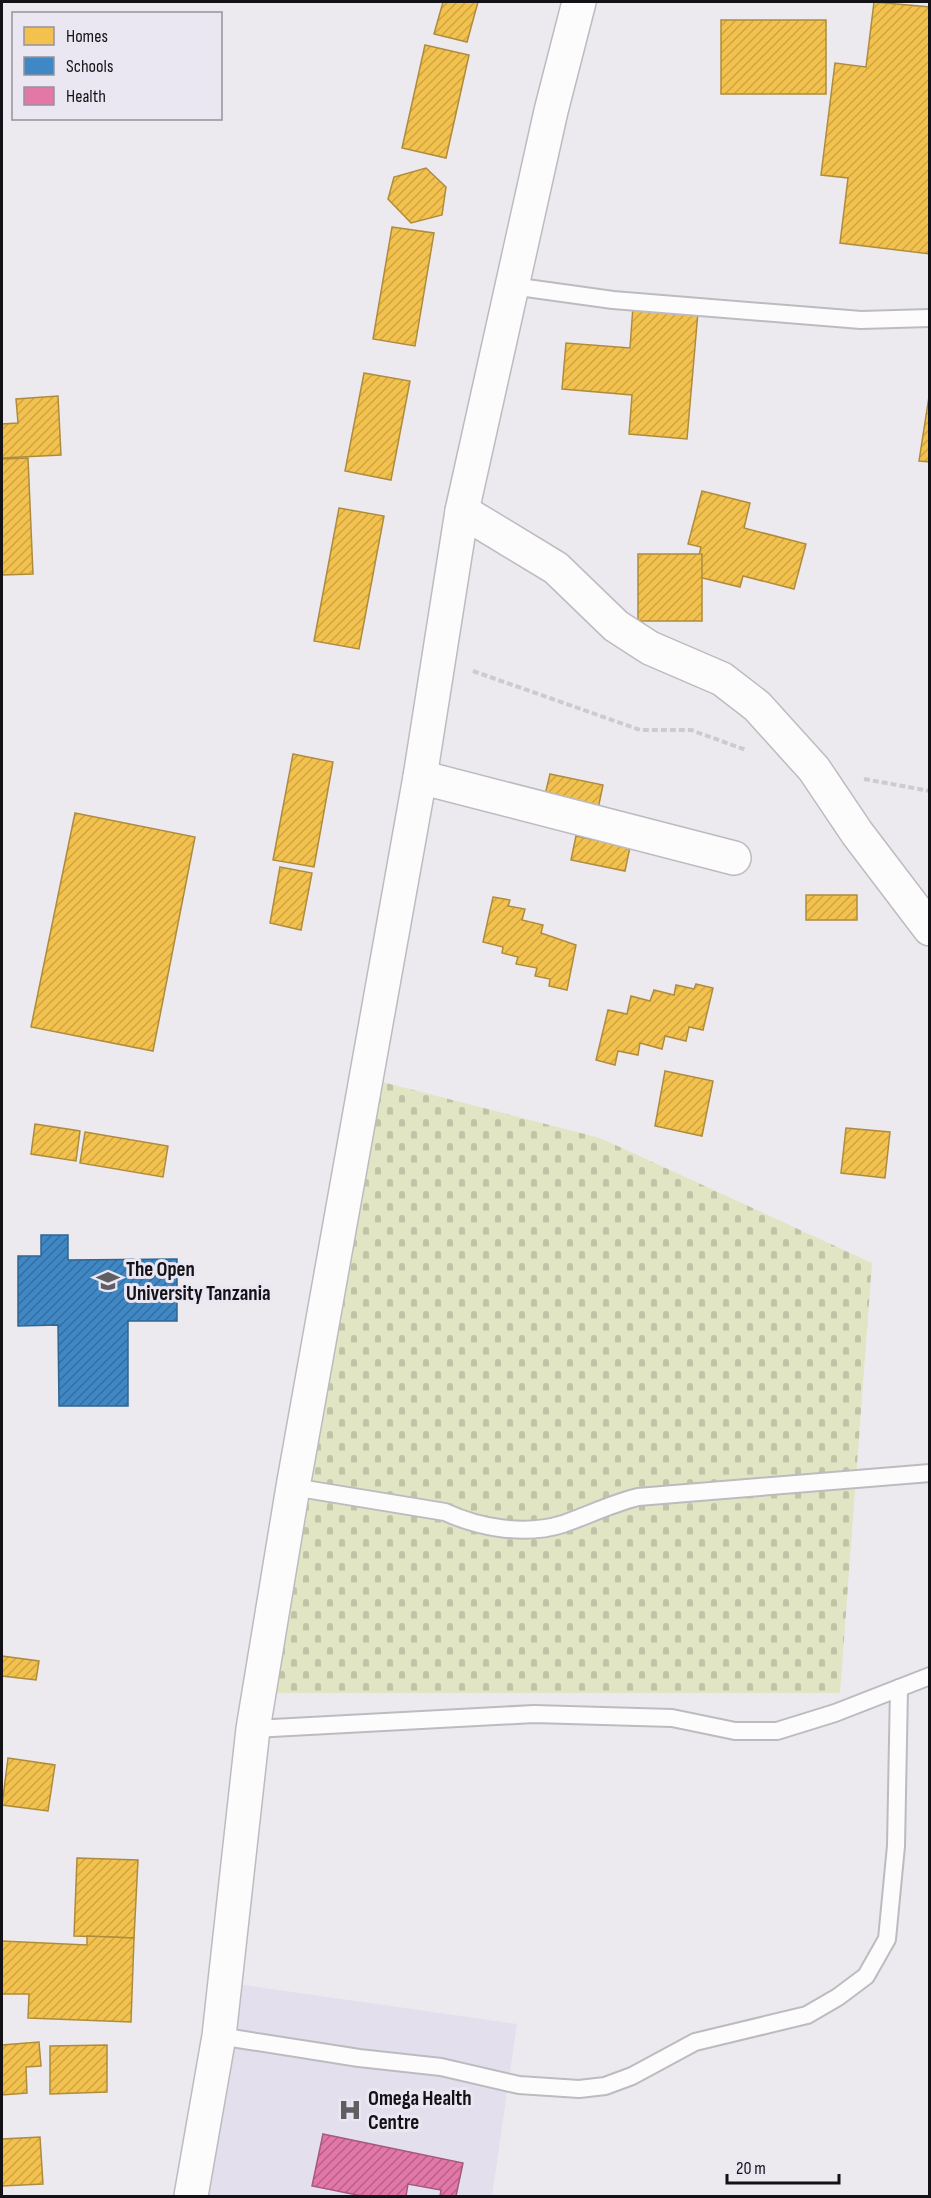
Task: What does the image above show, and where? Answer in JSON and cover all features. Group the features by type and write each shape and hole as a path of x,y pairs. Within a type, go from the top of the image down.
{"street":[{"path":"191,2196 219,2036 253,1729 293,1487 420,777 462,511 551,111 579,2"},
{"path":"462,511 556,568 616,626 641,643 722,679 757,706 814,769 856,834 930,928"},
{"path":"420,777 734,858"}],"lane":[{"path":"512,286 613,300 861,320 930,318"},
{"path":"293,1487 445,1512 467,1522 528,1529 562,1524 605,1505 638,1497 930,1473"},
{"path":"253,1729 534,1714 672,1718 735,1731 777,1731 930,1676"},
{"path":"219,2036 359,2058 441,2067 519,2085 579,2089 605,2086 632,2076 695,2042 807,2015 838,1997 866,1976 887,1939 896,1846 899,1688"}],"path":[{"path":"439,659 640,730 691,730 758,753"},
{"path":"814,769 930,791"}],"shaded area":[{"name":"Omega Health Centre","path":"215,1981 517,2024 492,2196 183,2196"}],"green space":[{"path":"351,1074 600,1138 872,1263 840,1693 249,1693"}],"building: Homes":[{"path":"443,2 478,2 467,42 434,34"},
{"path":"874,2 930,7 930,254 840,243 848,178 821,175 835,63 866,67"},
{"path":"721,20 826,20 826,94 721,94"},
{"path":"425,45 469,55 446,158 402,148"},
{"path":"426,168 446,187 442,215 411,223 388,199 394,177"},
{"path":"392,227 434,233 415,346 373,339"},
{"path":"633,306 698,312 687,439 629,434 632,395 562,389 566,343 630,348"},
{"path":"364,373 410,381 391,480 345,471"},
{"path":"930,390 930,462 919,461"},
{"path":"58,396 61,455 2,458 2,424 18,423 16,399"},
{"path":"28,458 33,574 2,575 2,459"},
{"path":"702,491 750,503 744,528 806,544 794,589 743,576 740,587 694,576 701,547 688,544"},
{"path":"339,508 384,516 359,649 314,641"},
{"path":"638,554 702,554 702,621 638,621"},
{"path":"293,754 333,762 314,867 273,860"},
{"path":"550,774 603,785 598,809 544,799"},
{"path":"75,813 195,837 153,1051 31,1027"},
{"path":"576,836 630,847 625,871 571,860"},
{"path":"280,867 312,873 301,930 270,923"},
{"path":"806,895 857,895 857,920 806,920"},
{"path":"493,897 510,900 508,906 525,909 522,920 543,925 541,933 576,945 567,990 549,986 550,979 535,976 537,968 516,964 518,957 502,953 503,947 483,942"},
{"path":"696,984 713,988 703,1030 689,1027 686,1041 665,1036 662,1049 640,1043 638,1055 618,1051 615,1065 596,1060 608,1010 627,1014 631,996 650,1001 654,990 674,995 676,985 694,989"},
{"path":"665,1071 713,1081 702,1136 655,1126"},
{"path":"35,1124 80,1131 76,1161 31,1154"},
{"path":"846,1128 890,1132 885,1178 841,1173"},
{"path":"85,1132 168,1146 163,1177 80,1163"},
{"path":"2,1656 39,1661 36,1680 2,1676"},
{"path":"8,1758 55,1765 48,1811 2,1805"},
{"path":"77,1858 138,1860 134,1938 74,1936"},
{"path":"87,1936 134,1938 131,2022 28,2018 29,1994 2,1994 2,1941 87,1945"},
{"path":"39,2042 41,2066 26,2067 27,2093 2,2095 2,2045"},
{"path":"107,2045 107,2092 50,2094 50,2046"},
{"path":"40,2137 43,2184 2,2186 2,2139"}],"building: Schools":[{"path":"41,1235 68,1235 68,1260 177,1259 177,1321 128,1321 128,1406 59,1406 58,1325 18,1326 18,1256 41,1256"}],"building: Health":[{"path":"323,2134 463,2163 456,2196 440,2196 441,2190 408,2184 406,2196 362,2196 312,2186"}],"place":[{"name":"The Open University Tanzania","path":"108,1281"},
{"name":"Omega Health Centre","path":"350,2110"}]}
